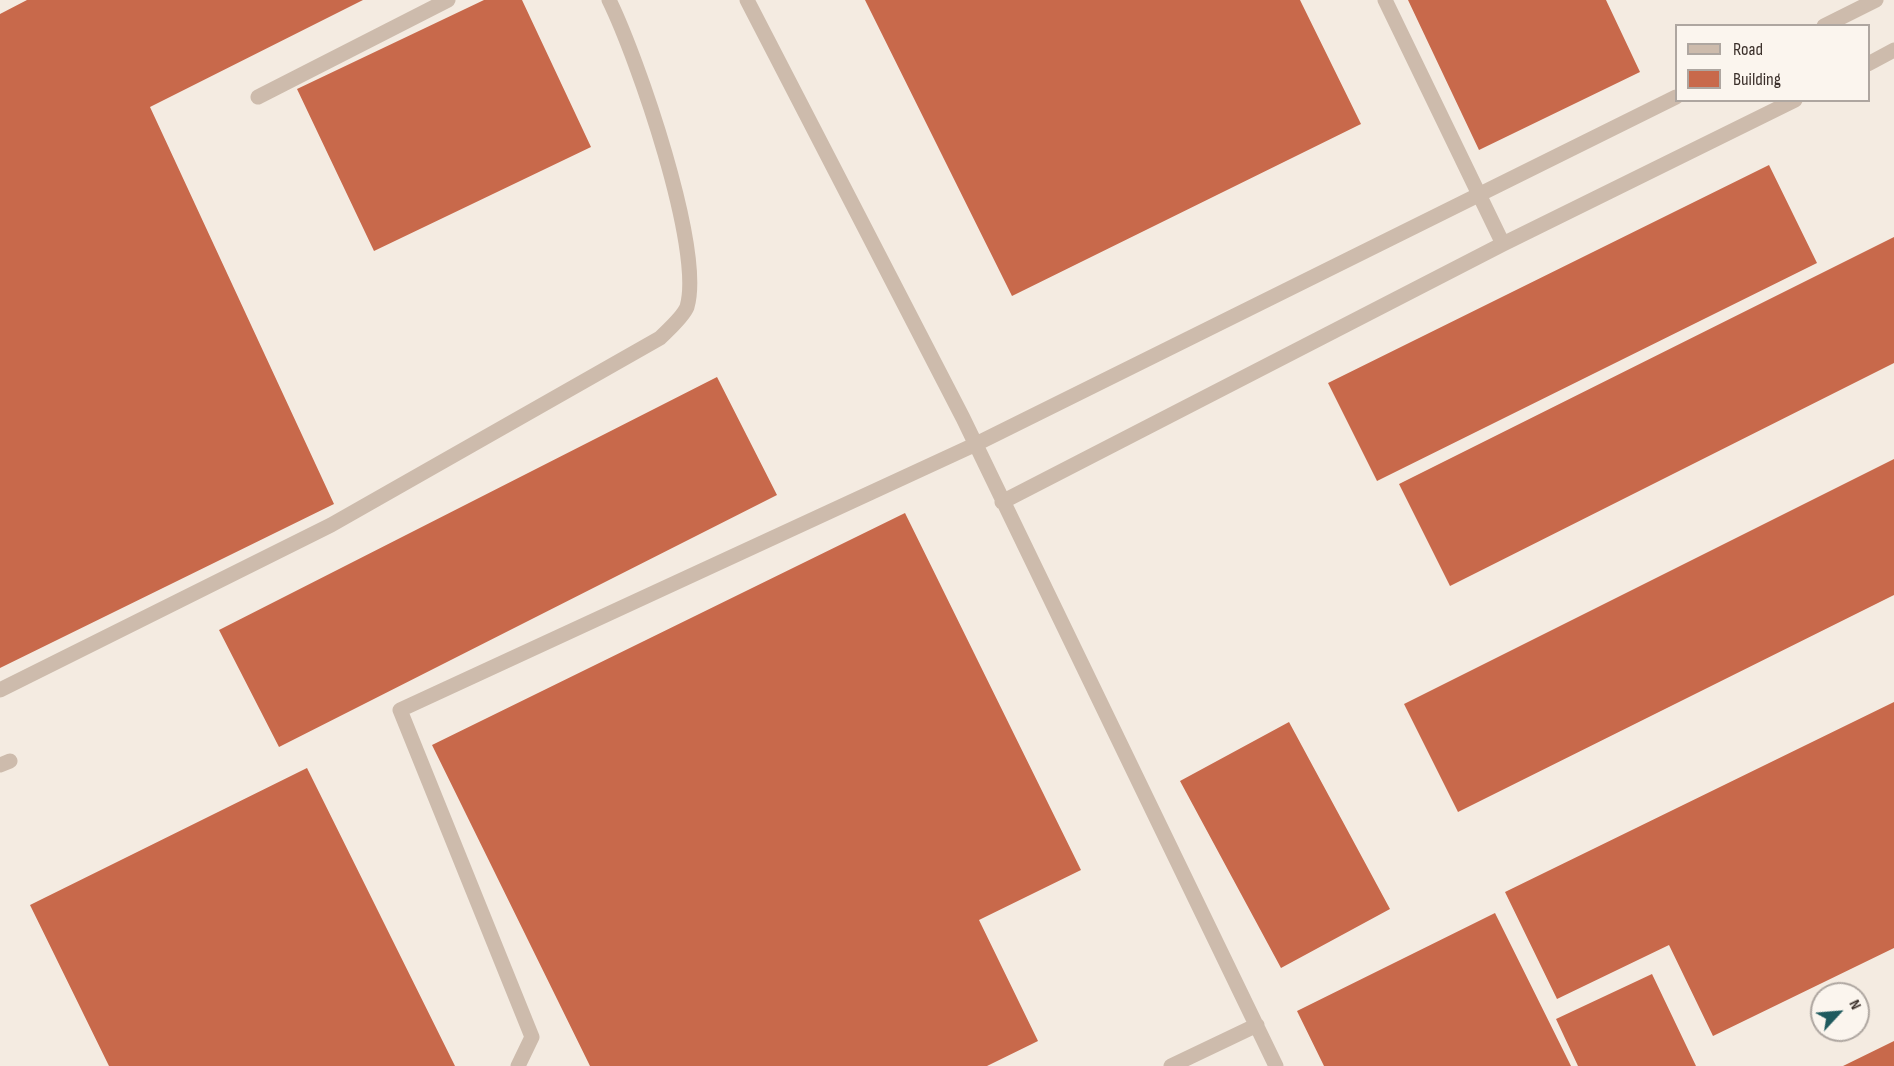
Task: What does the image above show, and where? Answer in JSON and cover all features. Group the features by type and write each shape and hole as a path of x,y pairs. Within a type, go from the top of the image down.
{"lane":[{"path":"258,97 448,0"},
{"path":"0,690 330,525 660,338 687,308 689,254 669,170 625,34 609,0"},
{"path":"747,0 963,418 974,445 1276,1066"},
{"path":"1385,0 1477,195 1503,244"},
{"path":"1828,24 1876,0"},
{"path":"1870,63 1894,50"},
{"path":"518,1066 532,1037 400,710 974,445 1675,98"},
{"path":"1002,502 1503,244 1792,102"},
{"path":"1171,1066 1257,1025"}],"building":[{"path":"27,0 363,0 150,107 334,504 0,668 0,14"},
{"path":"484,0 522,0 591,147 374,251 297,89"},
{"path":"865,0 1300,0 1361,124 1012,296"},
{"path":"1408,0 1606,0 1640,72 1479,150"},
{"path":"1769,165 1817,263 1377,481 1328,383"},
{"path":"1894,237 1894,363 1450,586 1399,484"},
{"path":"717,377 777,495 279,747 219,630"},
{"path":"1894,459 1894,595 1458,812 1404,704"},
{"path":"905,513 1081,870 979,920 1038,1041 987,1066 590,1066 432,745"},
{"path":"1894,702 1894,948 1824,982 1810,982 1810,989 1713,1036 1669,945 1557,999 1505,892"},
{"path":"1289,722 1390,909 1281,968 1180,781"},
{"path":"307,768 455,1066 109,1066 30,905"},
{"path":"1495,913 1571,1066 1324,1066 1297,1011"},
{"path":"1652,974 1696,1066 1578,1066 1556,1019"},
{"path":"1894,1041 1894,1066 1843,1066"}]}
